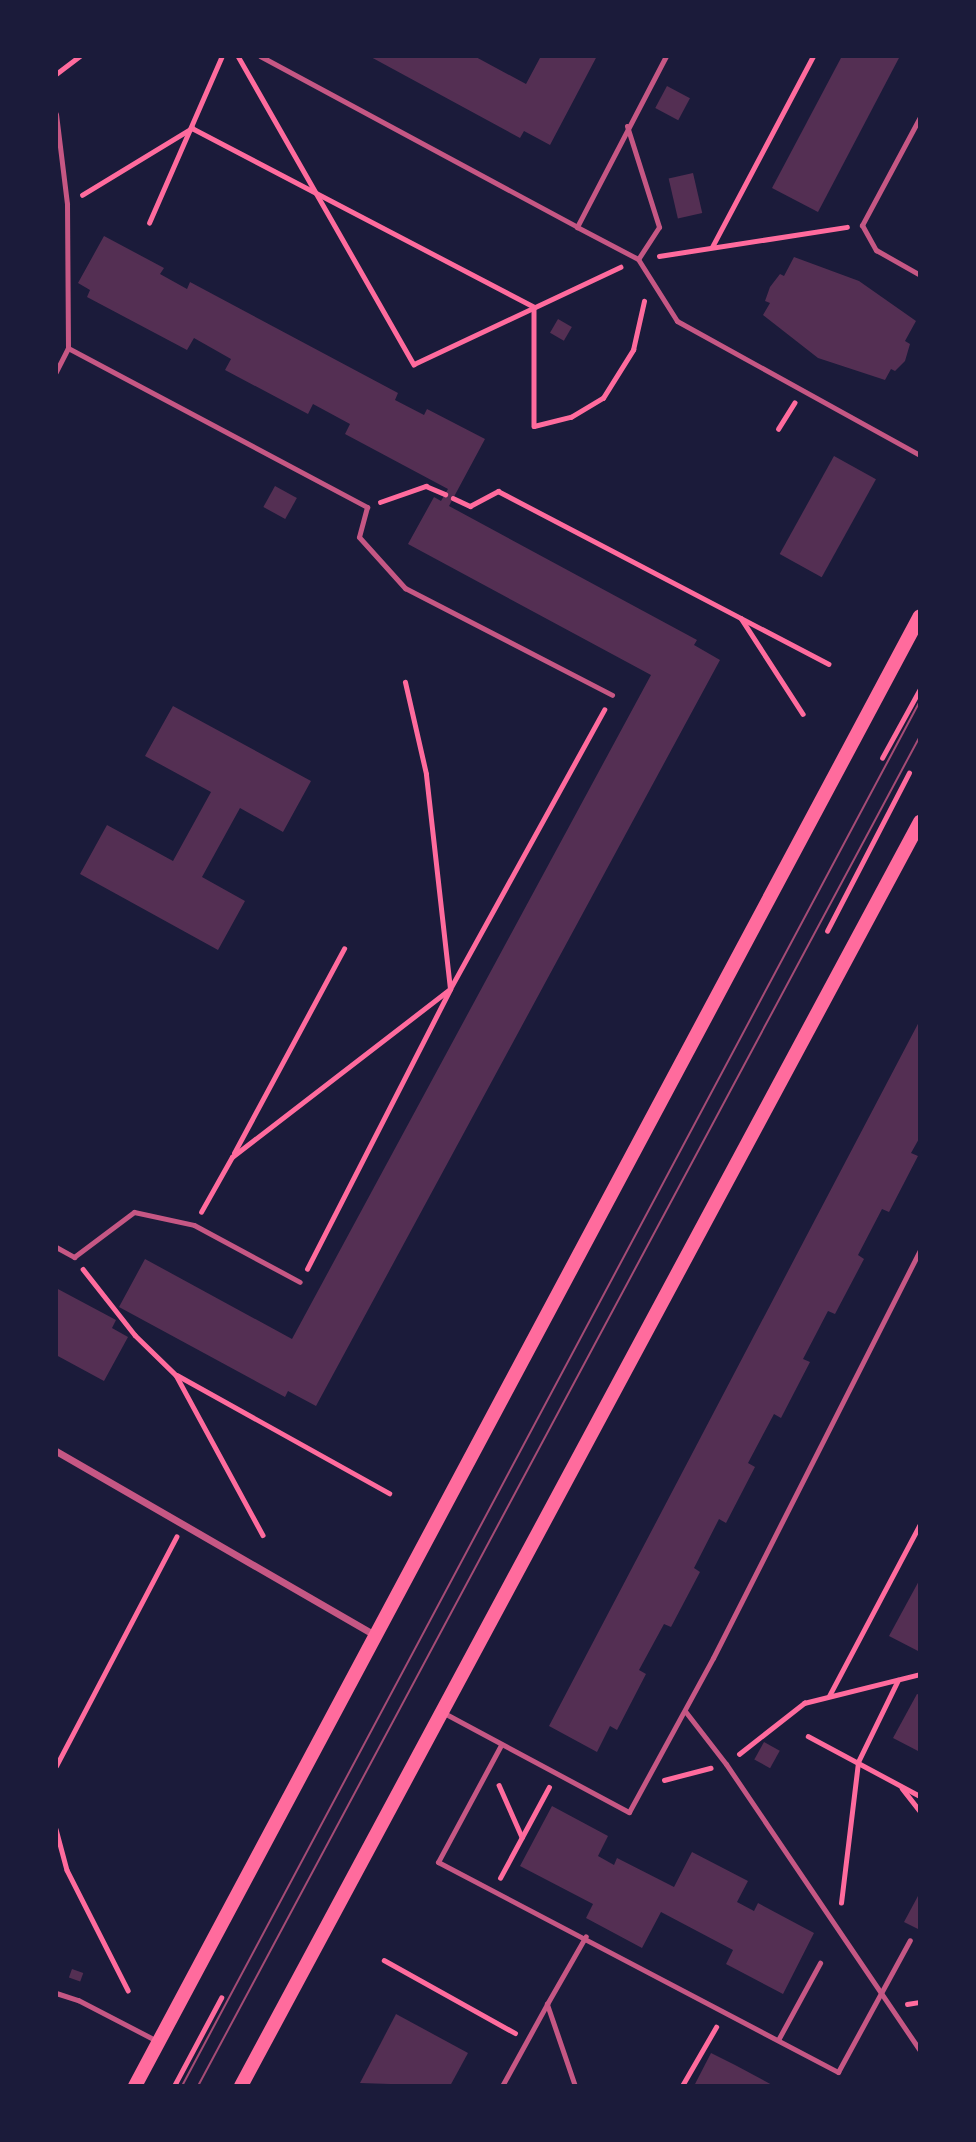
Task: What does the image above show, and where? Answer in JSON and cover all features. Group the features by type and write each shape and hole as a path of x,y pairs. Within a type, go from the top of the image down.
{"main road":[{"path":"135,2086 920,616"},
{"path":"241,2086 920,822"}],"street":[{"path":"56,1451 375,1635"}],"lane":[{"path":"260,56 638,259 677,321 920,455"},
{"path":"577,227 666,56"},
{"path":"56,114 67,204 68,348 56,372"},
{"path":"920,117 862,225 876,250 920,275"},
{"path":"627,127 659,227 638,259"},
{"path":"68,348 367,507 359,537 405,588 612,695"},
{"path":"56,1247 74,1257 134,1212 194,1225 300,1282"},
{"path":"442,1712 629,1812 685,1711 920,1250"},
{"path":"685,1711 920,2051"},
{"path":"501,1745 438,1862 586,1936 838,2072 910,1940"},
{"path":"502,2086 586,1936"},
{"path":"778,2040 820,1963"},
{"path":"56,1993 78,2000 159,2042"},
{"path":"547,2004 575,2086"}],"path":[{"path":"56,74 79,56"},
{"path":"149,223 222,56"},
{"path":"238,56 415,364 638,259 862,225"},
{"path":"712,248 813,56"},
{"path":"192,128 534,307"},
{"path":"67,204 192,128"},
{"path":"534,307 534,426 571,417 603,398 633,351 642,326 644,298"},
{"path":"778,429 801,390"},
{"path":"367,507 426,486 445,494"},
{"path":"453,498 470,506 498,491 829,664"},
{"path":"741,618 803,714"},
{"path":"405,682 426,774 450,989"},
{"path":"882,758 920,689"},
{"path":"300,1282 450,989 612,695"},
{"path":"827,931 909,774"},
{"path":"194,1225 344,949"},
{"path":"232,1157 450,989"},
{"path":"74,1257 135,1335 176,1375 389,1493"},
{"path":"176,1375 263,1535"},
{"path":"56,1766 183,1524"},
{"path":"829,1697 920,1524"},
{"path":"804,1703 920,1674"},
{"path":"838,1930 858,1762 898,1680"},
{"path":"808,1736 920,1796"},
{"path":"490,1765 522,1837"},
{"path":"494,1890 556,1773"},
{"path":"900,1785 920,1811"},
{"path":"56,1829 67,1870 128,1990"},
{"path":"384,1960 528,2040"},
{"path":"174,2086 221,1998"},
{"path":"682,2086 725,2011"}],"building":[{"path":"369,56 474,56 526,84 541,56 597,56 550,145 524,131 520,138"},
{"path":"842,56 900,56 818,212 772,188"},
{"path":"667,86 690,98 678,120 655,108"},
{"path":"693,173 702,213 678,219 669,179"},
{"path":"104,236 164,268 160,274 187,289 190,282 398,393 395,400 424,415 427,409 485,439 449,506 697,640 694,645 720,660 316,1406 288,1391 285,1397 119,1307 145,1259 292,1339 651,675 408,544 434,497 441,501 448,489 345,434 350,424 313,404 308,414 225,370 231,359 194,338 187,350 87,297 90,290 78,283"},
{"path":"794,257 859,281 916,321 905,341 910,344 905,361 895,371 891,369 885,380 818,358 763,315 770,303 765,301 770,287 780,274 784,276"},
{"path":"558,319 572,327 564,341 550,333"},
{"path":"834,456 876,479 822,577 780,554"},
{"path":"275,486 297,498 285,519 263,507"},
{"path":"173,706 311,781 283,832 240,808 202,877 245,901 218,950 80,874 107,825 173,861 211,792 145,756"},
{"path":"920,1020 920,1137 911,1153 918,1156 889,1212 882,1209 858,1255 864,1259 835,1314 828,1311 803,1359 810,1362 781,1418 774,1414 748,1463 755,1467 726,1523 719,1519 694,1568 700,1572 671,1627 664,1624 639,1670 646,1674 617,1730 610,1726 597,1752 549,1726"},
{"path":"56,1288 116,1320 112,1328 128,1337 104,1381 56,1355"},
{"path":"920,1579 920,1652 889,1636"},
{"path":"917,1694 920,1695 920,1752 893,1738"},
{"path":"764,1742 780,1751 770,1768 754,1759"},
{"path":"552,1806 608,1836 598,1856 614,1865 617,1858 674,1887 692,1852 748,1881 737,1902 754,1911 758,1903 814,1933 783,1994 726,1964 733,1950 661,1912 642,1948 586,1918 593,1904 520,1866"},
{"path":"918,1896 920,1898 920,1930 904,1922"},
{"path":"72,1969 83,1973 80,1982 69,1977"},
{"path":"396,2014 468,2053 450,2086 360,2083"},
{"path":"711,2053 735,2065 774,2086 694,2086"}],"tram line":[{"path":"182,2086 920,701"},
{"path":"198,2086 920,736"}]}
